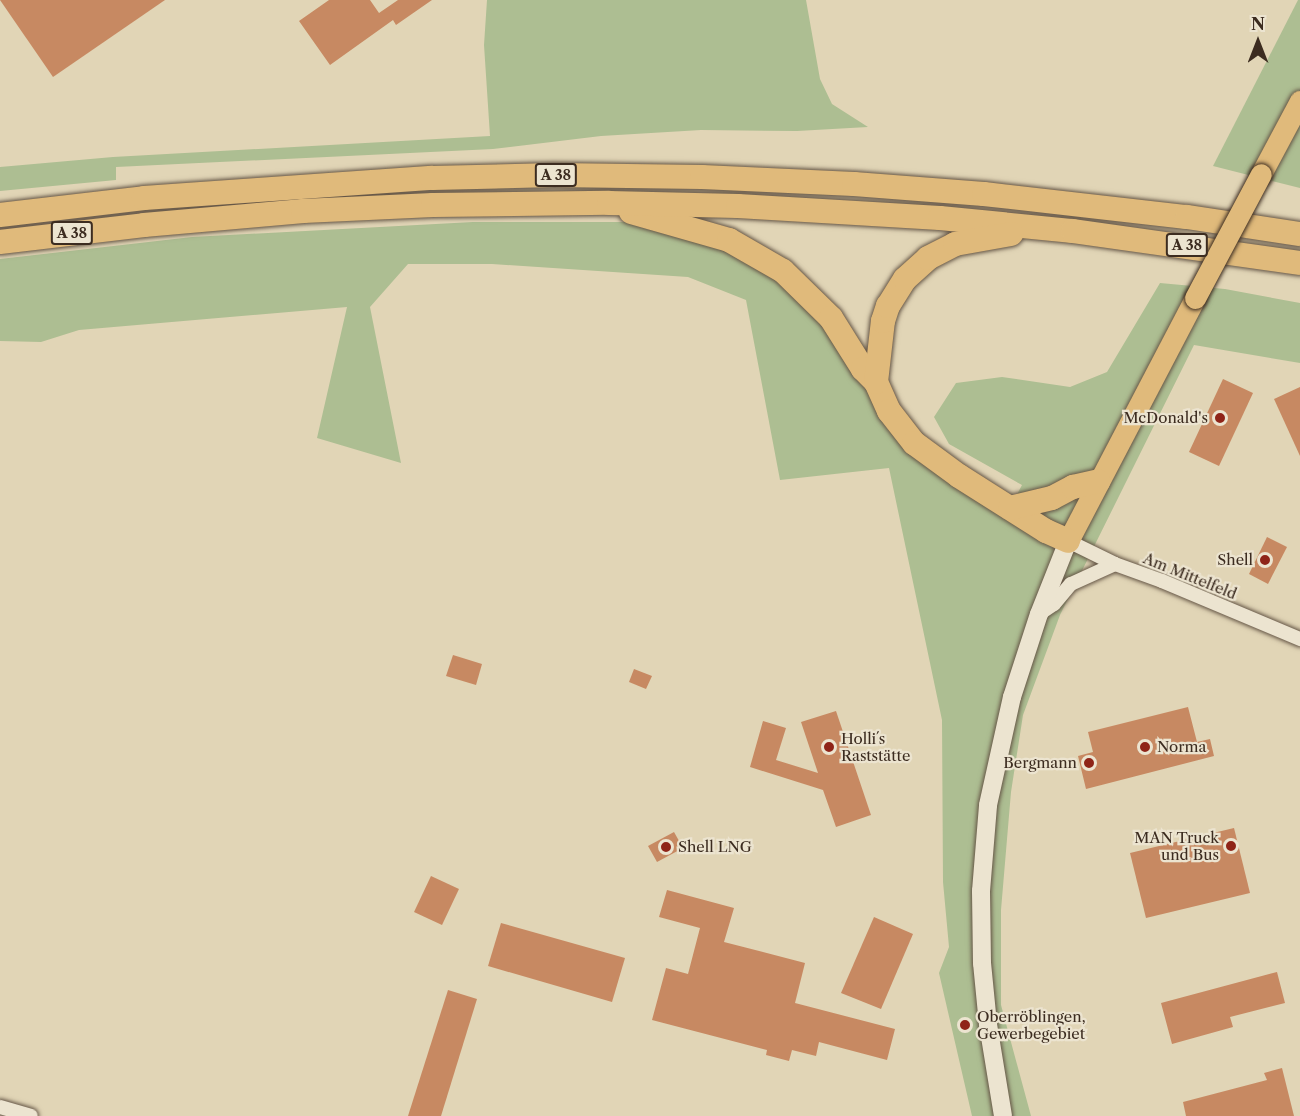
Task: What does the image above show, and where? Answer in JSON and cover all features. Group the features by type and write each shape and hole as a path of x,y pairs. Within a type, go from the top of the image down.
{"highway":[{"name":"A 38","path":"0,215 144,198 303,185 443,177 668,177 854,184 984,194 1123,209 1300,234"},
{"name":"A 38","path":"0,242 144,225 303,211 433,205 609,203 882,213 1039,227 1300,262"},
{"path":"609,203 647,218 709,232 766,259 816,300 845,336 863,369 876,382 889,411 914,443 941,464 1010,508 1068,541"},
{"path":"876,382 883,321 896,292 916,268 928,258 955,244 1039,227"},
{"path":"1010,508 1052,498 1072,487 1098,481"}],"main road":[{"path":"1003,1116 983,985 981,926 982,867 988,805 999,748 1039,614 1068,541 1300,101"}],"street":[{"name":"Am Mittelfeld","path":"1068,541 1115,564 1162,581 1300,639"},
{"path":"1039,614 1054,604 1071,584 1115,564"},
{"path":"0,1107 31,1116"}],"green space":[{"path":"487,0 806,0 820,79 832,104 868,127 797,131 701,130 601,136 493,149 116,167 116,180 0,191 0,167 113,157 490,136 484,45"},
{"path":"1300,0 1300,188 1213,166"},
{"path":"473,222 626,222 693,233 797,291 926,465 1004,519 1022,485 949,444 934,417 956,383 1002,377 1070,387 1107,372 1160,283 1225,289 1300,303 1300,363 1194,345 1060,615 1023,715 1011,792 1001,910 1001,1005 1031,1116 972,1116 939,973 949,947 943,882 942,720 889,468 780,480 746,300 688,277 492,264 408,264 370,307 401,463 317,438 347,307 79,330 41,342 0,341 0,259 192,237"}],"building":[{"path":"0,0 165,0 53,77"},
{"path":"329,0 370,0 379,13 398,0 432,0 396,25 393,20 330,65 299,21"},
{"path":"1223,379 1253,393 1219,466 1189,452"},
{"path":"1300,387 1300,456 1274,399"},
{"path":"1267,537 1287,547 1268,584 1249,574"},
{"path":"453,655 482,664 476,685 446,676"},
{"path":"634,669 652,676 646,689 629,682"},
{"name":"Norma","path":"1188,707 1197,742 1210,739 1214,756 1086,789 1078,756 1093,752 1088,732"},
{"name":"Holli´s Raststätte","path":"836,711 871,815 836,827 823,790 750,767 763,721 786,728 776,760 818,773 801,722"},
{"path":"1234,828 1250,893 1146,918 1130,853"},
{"name":"Shell LNG","path":"674,832 683,848 657,862 648,846"},
{"path":"431,876 459,889 442,925 414,912"},
{"path":"667,890 734,908 724,942 805,963 795,1003 895,1029 887,1060 819,1042 816,1056 792,1050 789,1061 766,1055 767,1050 652,1020 666,968 688,974 700,928 659,917"},
{"path":"874,917 913,934 881,1009 841,993"},
{"path":"501,923 625,958 612,1002 488,966"},
{"path":"1277,972 1285,1003 1230,1017 1233,1027 1172,1044 1161,1003"},
{"path":"448,990 477,999 441,1116 408,1116"},
{"path":"1282,1068 1294,1116 1186,1116 1183,1102 1267,1080 1264,1073"}],"place":[{"name":"McDonald's","path":"1220,418"},
{"name":"Shell","path":"1265,560"},
{"name":"Holli´s Raststätte","path":"829,747"},
{"name":"Norma","path":"1145,747"},
{"name":"Bergmann","path":"1089,763"},
{"name":"MAN Truck und Bus","path":"1231,846"},
{"name":"Shell LNG","path":"666,847"},
{"name":"Oberröblingen, Gewerbegebiet","path":"965,1025"}]}
